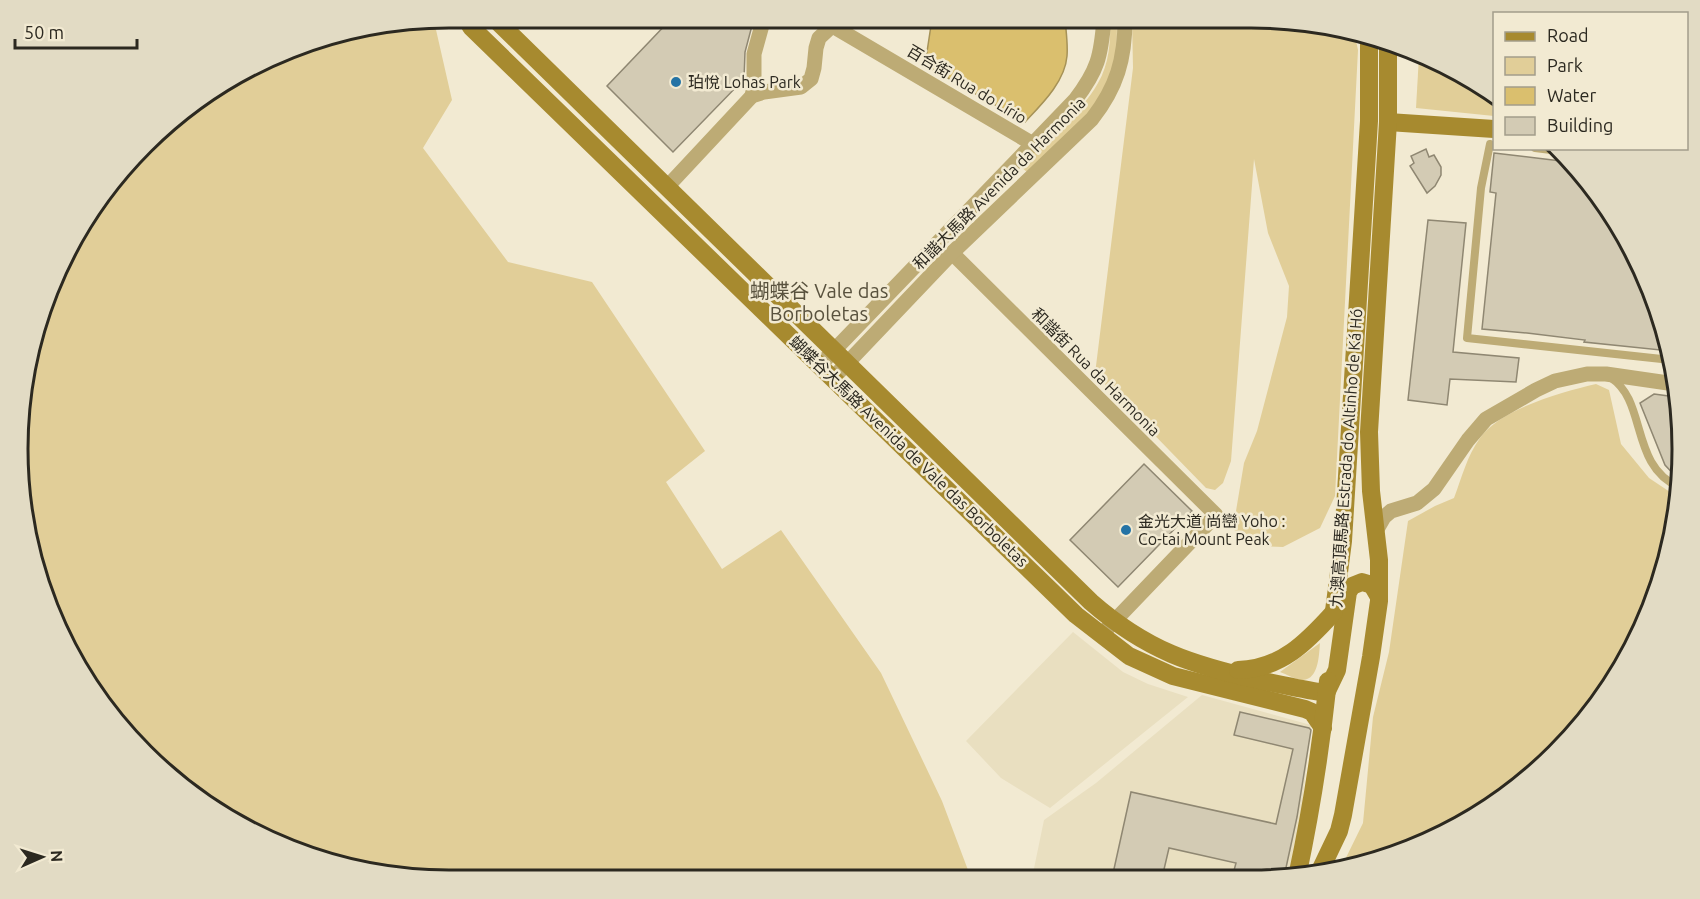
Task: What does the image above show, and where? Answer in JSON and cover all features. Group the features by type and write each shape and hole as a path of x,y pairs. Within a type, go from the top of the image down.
{"street":[{"name":"蝴蝶谷大馬路 Avenida de Vale das Borboletas","path":"472,28 1076,615 1129,656 1173,676 1305,709 1312,712 1323,728"},
{"name":"蝴蝶谷大馬路 Avenida de Vale das Borboletas","path":"504,28 1091,602 1114,621 1164,652 1206,668 1326,693"},
{"path":"752,96 754,54 761,28"},
{"path":"667,187 752,96 801,87 811,79 816,48 823,28"},
{"name":"百合街 Rua do Lírio","path":"836,28 1033,144"},
{"name":"和諧大馬路 Avenida da Harmonia","path":"827,371 1075,100 1095,72 1100,55 1103,28"},
{"name":"和諧大馬路 Avenida da Harmonia","path":"841,356 1092,119 1118,77 1124,53 1125,28"},
{"name":"九澳高頂馬路 Estrada do Altinho de Ká Hó","path":"1299,868 1310,817 1323,728 1343,541 1368,144 1369,46"},
{"name":"九澳高頂馬路 Estrada do Altinho de Ká Hó","path":"1323,864 1339,831 1371,657 1379,597 1379,563 1371,491 1369,432 1388,122 1388,52"},
{"path":"1388,122 1493,136"},
{"name":"和諧街 Rua da Harmonia","path":"952,253 1177,479 1216,515 1114,621"},
{"path":"1376,531 1384,517 1391,511 1417,503 1434,489 1477,428 1497,411 1536,390 1555,381 1587,374 1606,374 1666,383"},
{"path":"1326,693 1337,670 1348,592 1352,586 1362,582 1372,585 1379,597"},
{"path":"1206,668 1256,669 1280,660 1311,638 1334,612"},
{"path":"1101,635 1114,621"},
{"path":"1310,817 1319,828 1332,825 1337,818 1348,783"}],"lane":[{"path":"1493,136 1481,188 1467,338 1661,359"},
{"path":"1606,374 1622,387 1648,458 1664,478 1670,482"},
{"path":"1629,401 1628,385 1631,381 1640,380"}],"shaded area":[{"path":"1073,632 1123,672 1148,684 1188,697 1050,808 1001,778 966,741"},
{"path":"1202,695 1311,725 1300,825 1291,869 1034,870 1044,820 1096,783"}],"green space":[{"path":"1110,28 1117,28 1114,65 1100,97 1066,137 1027,172 1020,166 1091,95 1105,68"},
{"path":"1132,28 1278,29 1356,42 1358,50 1335,496 1320,528 1283,547 1252,546 1233,529 1244,463 1257,431 1287,317 1289,286 1268,233 1254,159 1231,461 1223,483 1215,490 1206,488 1095,374 1133,68"},
{"path":"436,29 452,100 423,148 508,262 592,282 705,451 666,482 722,569 781,530 881,673 942,801 968,870 422,870 367,862 314,848 263,827 193,784 133,727 115,706 85,660 72,636 51,585 32,504 28,450 29,422 43,341 51,314 72,263 115,193 152,152 193,115 263,72 314,51 341,43 395,32"},
{"path":"1419,64 1461,85 1493,105 1493,116 1416,108"},
{"path":"1596,384 1609,390 1621,444 1649,478 1669,492 1657,558 1649,585 1628,636 1585,706 1548,747 1507,784 1437,827 1386,848 1345,859 1363,823 1373,717 1389,652 1408,521 1454,498 1475,445 1489,428 1517,410"},
{"path":"1320,643 1315,671 1308,679 1300,680 1280,672"}],"water":[{"path":"931,28 1066,28 1067,56 1062,75 1051,92 1025,122 925,65"}],"building":[{"name":"珀悅 Lohas Park","path":"662,28 751,28 745,52 744,79 673,152 607,86"},
{"path":"1426,149 1429,157 1434,155 1441,167 1441,175 1435,186 1427,193 1410,166 1414,163 1411,156"},
{"path":"1494,153 1556,160 1585,193 1615,239 1639,288 1659,350 1482,329 1496,193 1490,192"},
{"path":"1428,220 1466,223 1453,352 1519,358 1516,382 1450,379 1447,405 1408,400"},
{"path":"1654,394 1668,396 1671,422 1671,472 1665,465 1640,403"},
{"name":"金光大道 尚巒 Yoho : Co-tai Mount Peak","path":"1144,464 1192,511 1118,587 1070,540"},
{"path":"1240,712 1311,730 1286,869 1234,870 1236,863 1169,848 1164,870 1114,870 1131,792 1276,824 1293,749 1234,735"}],"place":[{"name":"珀悅 Lohas Park","path":"676,82"},
{"name":"金光大道 尚巒 Yoho : Co-tai Mount Peak","path":"1126,530"}],"district":[{"name":"蝴蝶谷 Vale das Borboletas","path":"819,302"}]}
